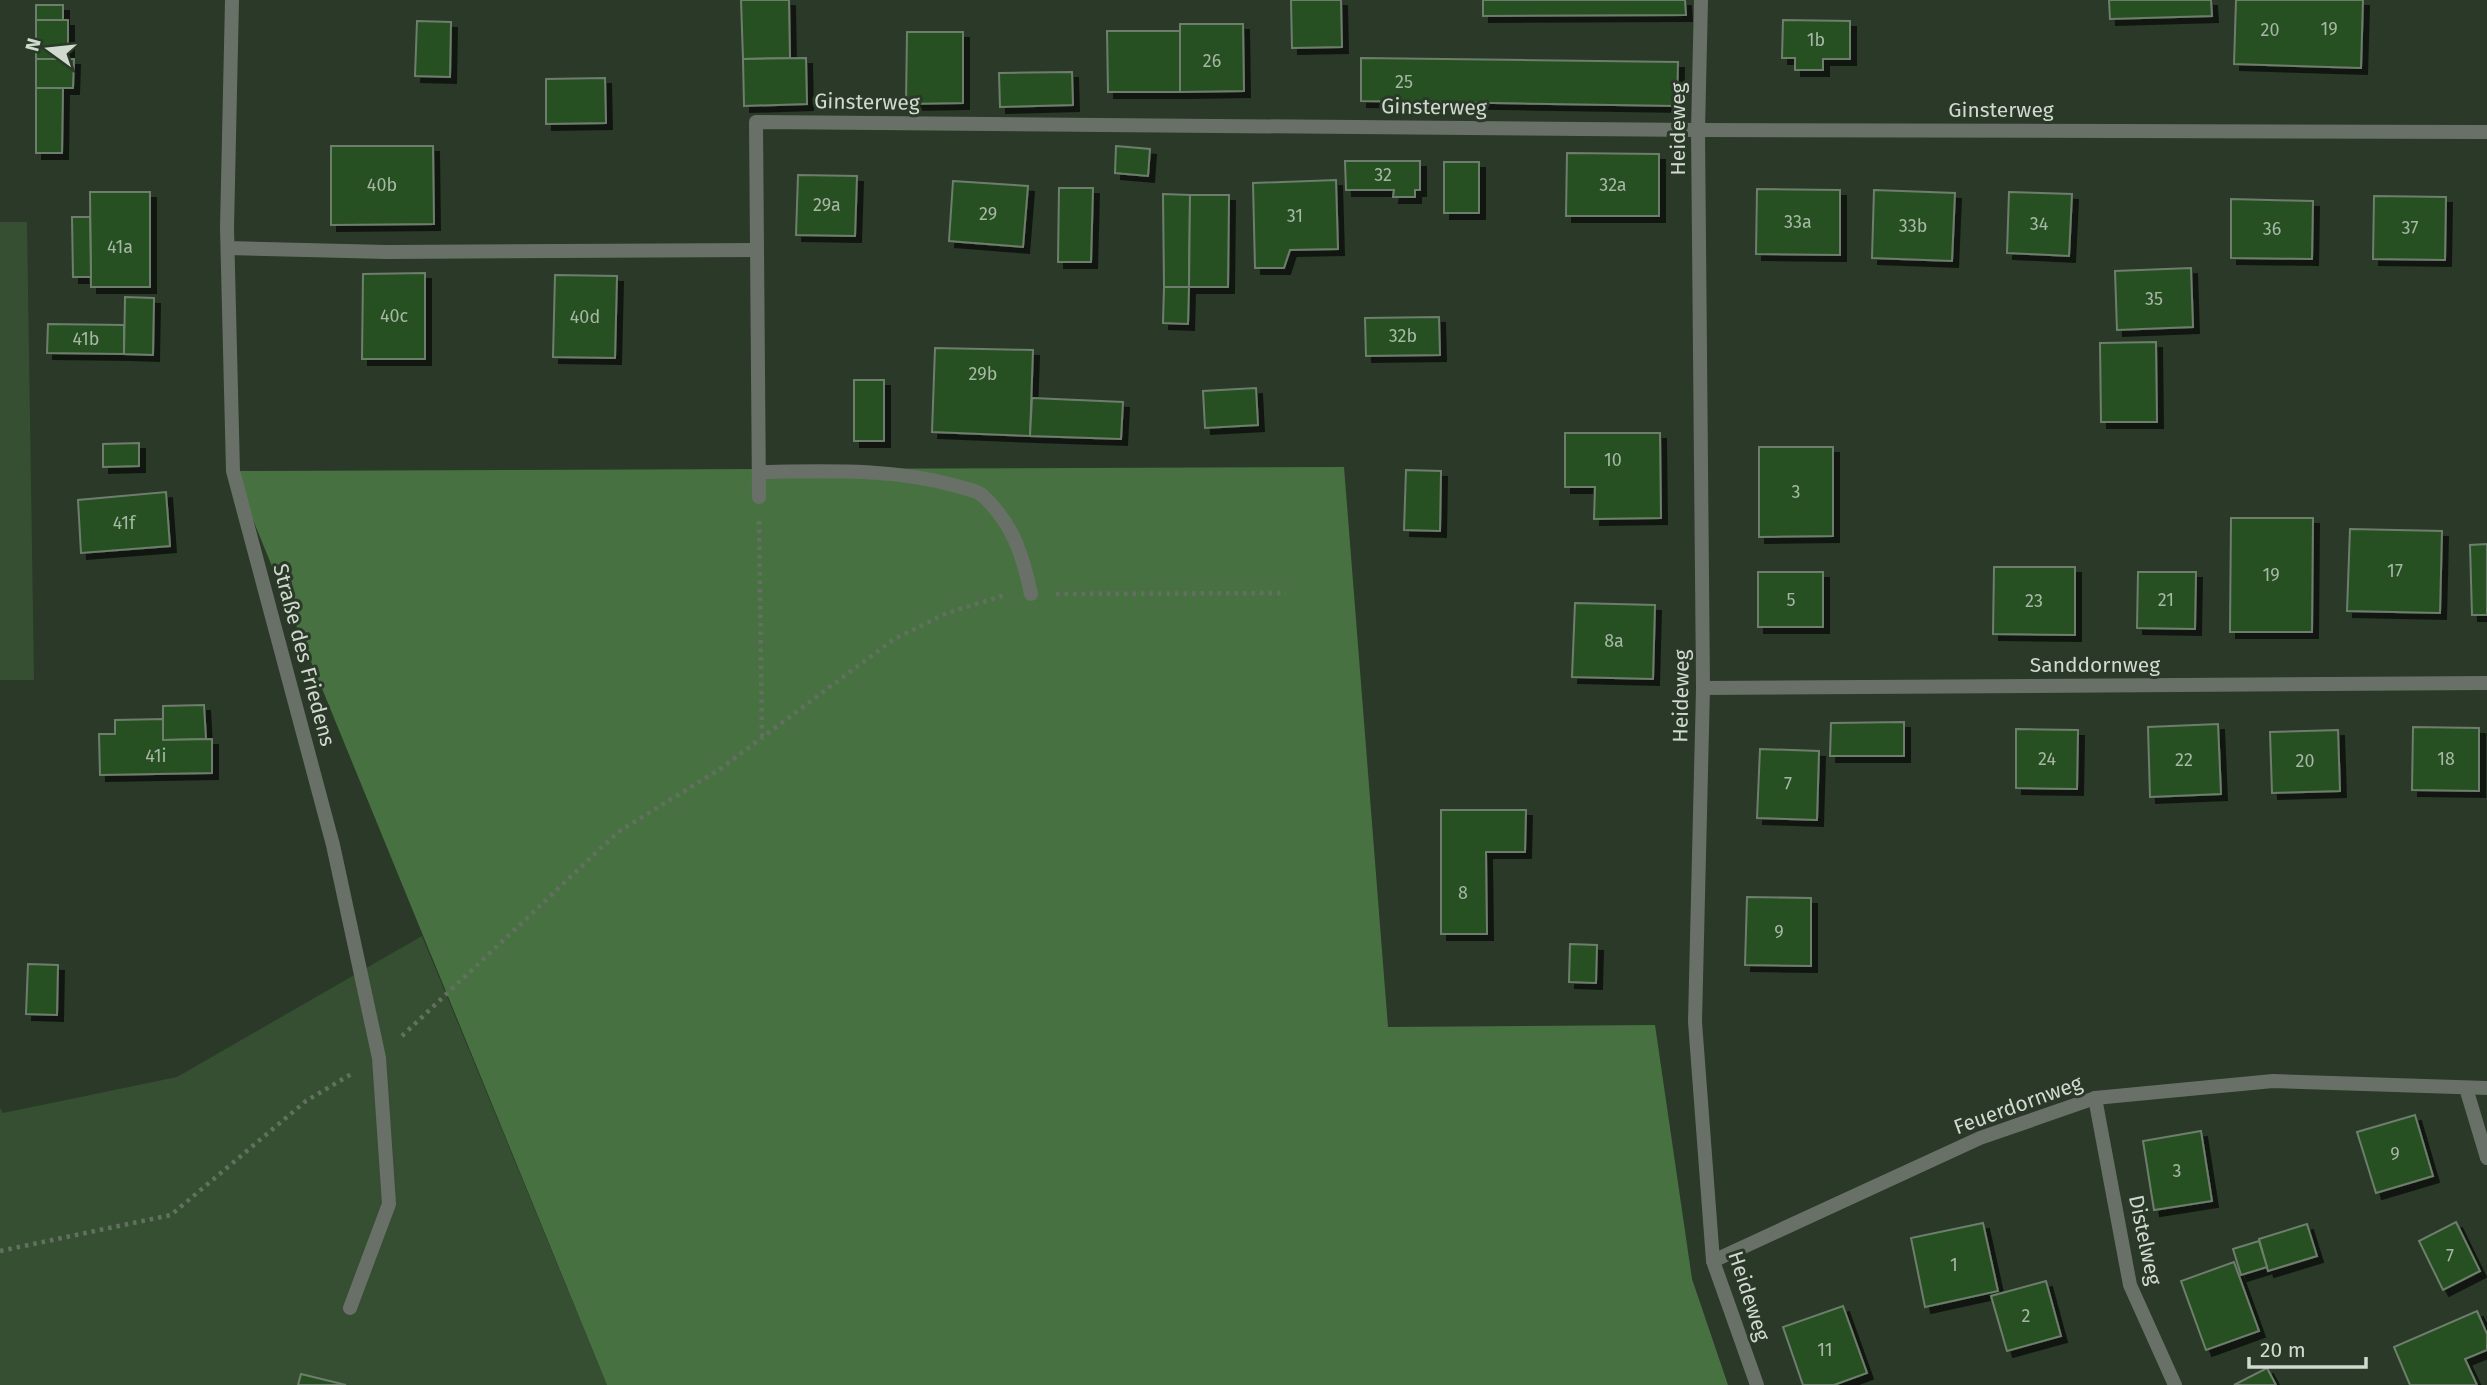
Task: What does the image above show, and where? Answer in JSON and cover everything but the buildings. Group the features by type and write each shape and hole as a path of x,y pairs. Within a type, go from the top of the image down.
{"street":[{"name":"Straße des Friedens","path":"232,0 228,248 233,471 333,845 379,1058 389,1204 350,1308"},
{"name":"Heideweg","path":"1701,0 1698,130 1703,688 1695,1022 1713,1261 1757,1385"},
{"name":"Ginsterweg","path":"759,497 756,122 1698,130 2487,131"},
{"path":"228,248 387,252 757,250"},
{"path":"759,472 873,471 931,479 980,493 1012,530 1022,553 1031,594"},
{"name":"Sanddornweg","path":"1703,688 2487,683"},
{"name":"Feuerdornweg","path":"1713,1261 1980,1138 2095,1098 2273,1081 2487,1088"},
{"path":"2466,1088 2487,1158"},
{"name":"Distelweg","path":"2095,1098 2130,1285 2175,1385"}],"path":[{"path":"759,497 762,737"},
{"path":"0,1251 171,1215 306,1101 379,1058 618,832 720,769 894,639 947,613 1006,595 1286,593"}],"green space":[{"path":"0,222 27,222 34,680 0,680"},
{"path":"1344,467 1388,1027 1655,1025 1692,1279 1728,1385 607,1385 233,471"},
{"path":"422,936 607,1385 0,1385 0,1108 3,1113 177,1077"}]}
